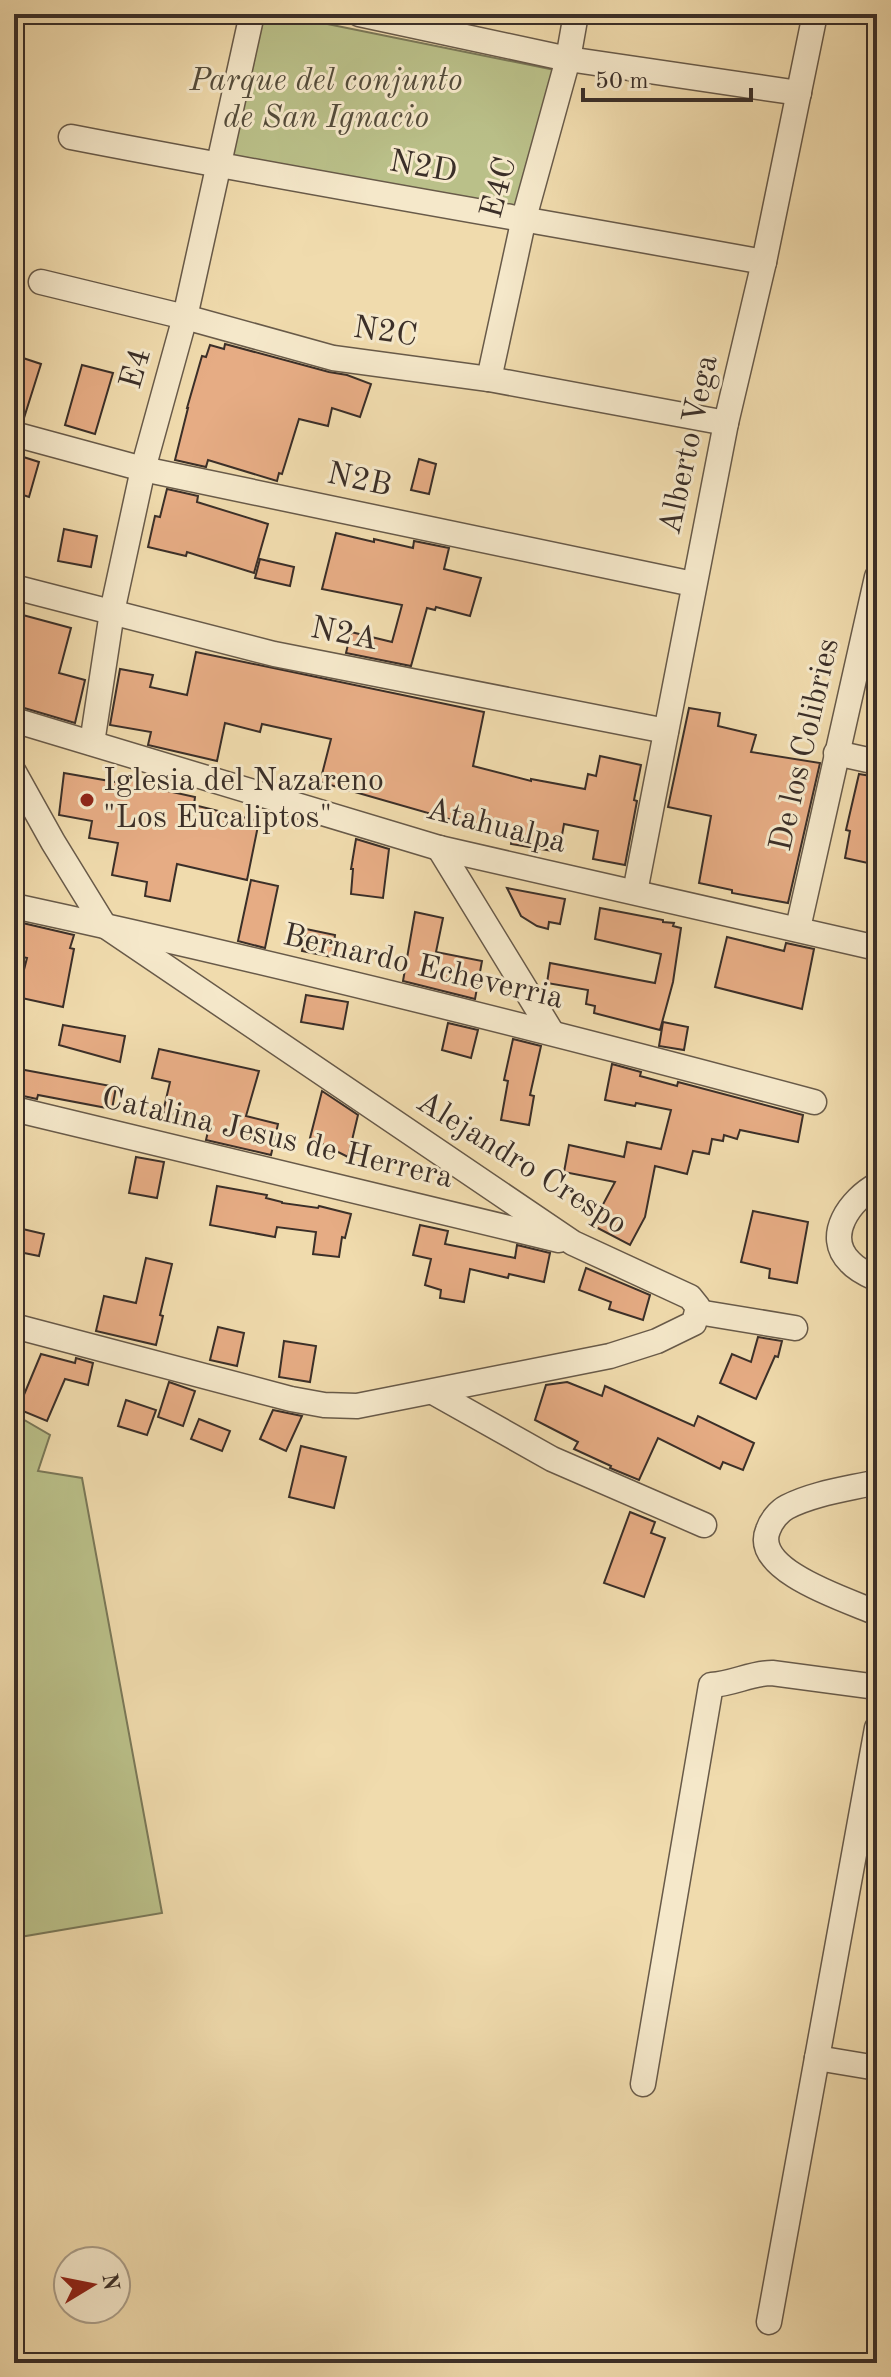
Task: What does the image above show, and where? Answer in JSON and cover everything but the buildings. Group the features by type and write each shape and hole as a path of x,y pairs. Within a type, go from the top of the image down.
{"street":[{"name":"E4","path":"92,743 112,612 143,469 185,317 252,14"},
{"path":"359,14 568,59 799,93"},
{"name":"E4C","path":"489,379 524,218 568,59 576,14"},
{"name":"Alberto Vega","path":"635,892 726,423 764,262 815,14"},
{"name":"N2D","path":"71,137 764,262"},
{"name":"N2C","path":"41,282 333,358 489,379 726,423"},
{"name":"N2B","path":"14,434 143,469 693,584"},
{"name":"De los Colibries","path":"798,928 876,586"},
{"name":"N2A","path":"14,587 274,654 666,731"},
{"name":"Atahualpa","path":"14,720 439,848 877,948"},
{"path":"836,753 877,762"},
{"name":"Alejandro Crespo","path":"14,772 104,925 573,1243 690,1297 696,1303 698,1312"},
{"path":"439,848 551,1031"},
{"name":"Bernardo Echeverria","path":"14,906 551,1031 814,1102"},
{"name":"Catalina Jesus de Herrera","path":"14,1109 573,1243"},
{"path":"877,1185 851,1207 841,1222 839,1235 840,1249 849,1262 877,1279"},
{"path":"14,1326 291,1399 324,1405 357,1406 610,1356 687,1328 694,1323 698,1312 795,1328"},
{"path":"433,1392 552,1459 704,1525"},
{"path":"877,1482 805,1500 784,1509 770,1524 765,1536 770,1555 796,1578 877,1613"},
{"path":"643,2084 711,1685 723,1685 759,1673 772,1673 877,1687"},
{"path":"769,2322 877,1728"},
{"path":"817,2058 877,2068"}],"green space":[{"name":"Parque del conjunto de San Ignacio","path":"258,14 278,14 555,70 525,210 228,160"},
{"path":"14,1414 50,1435 38,1471 82,1478 162,1913 14,1938"}],"place":[{"name":"Iglesia del Nazareno \"Los Eucaliptos\"","path":"87,800"}]}
